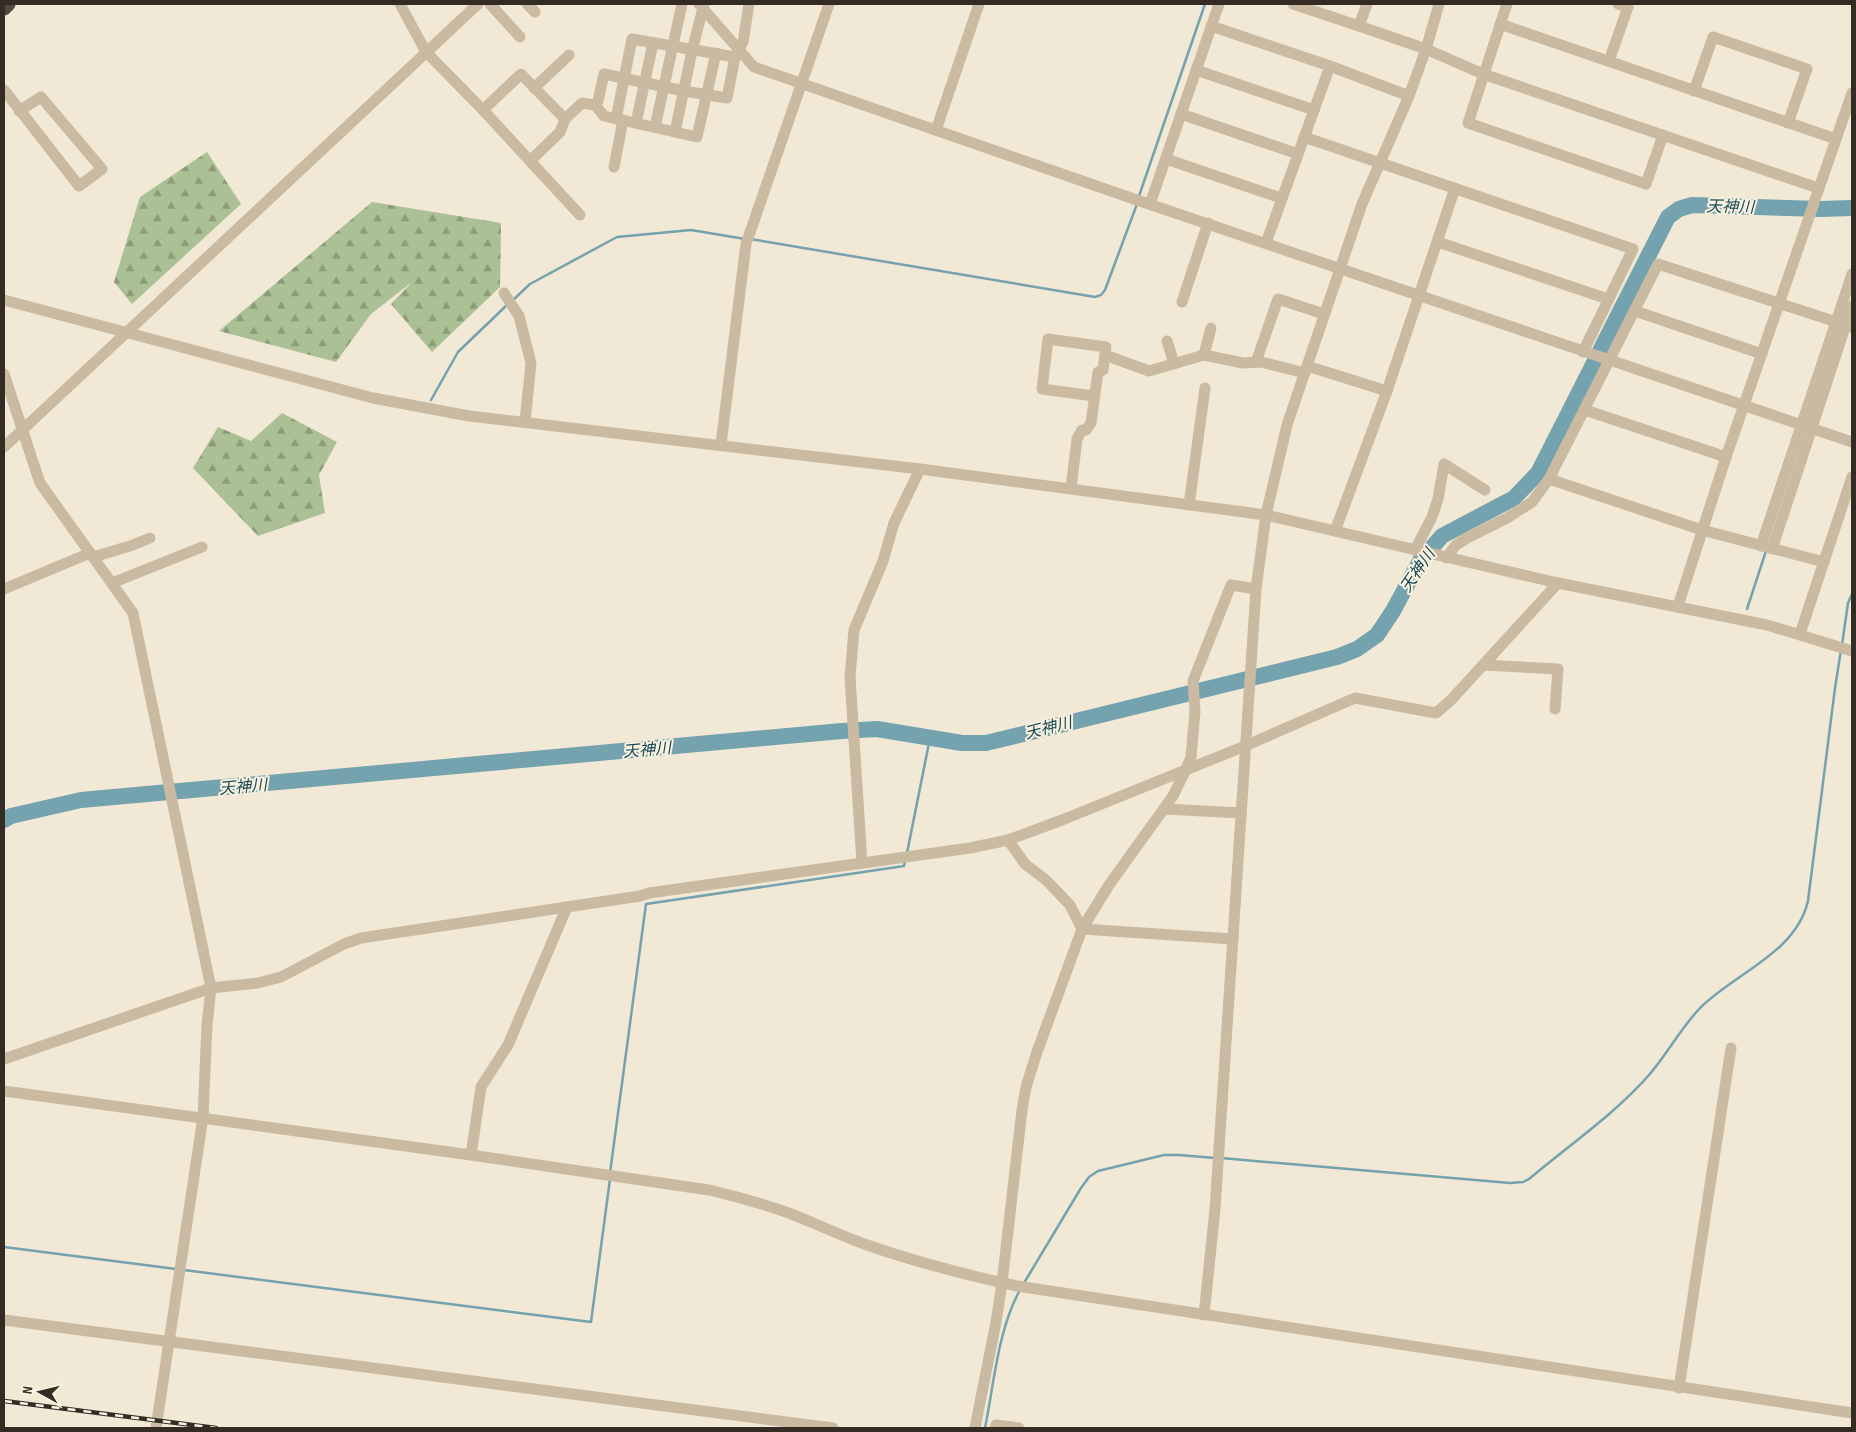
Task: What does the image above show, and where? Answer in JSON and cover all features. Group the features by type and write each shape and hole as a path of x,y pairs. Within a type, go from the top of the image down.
{"highway":[{"path":"4,8 8,4"}],"street":[{"path":"400,4 426,52 483,110 580,215"},
{"path":"4,447 478,4"},
{"path":"490,4 520,37"},
{"path":"655,127 682,4"},
{"path":"595,105 598,101 604,74 727,98 737,54 743,42 749,4"},
{"path":"721,444 748,240 829,4"},
{"path":"936,130 979,4"},
{"path":"1142,201 1166,159 1219,4"},
{"path":"1293,4 1426,49 1483,74 1818,188"},
{"path":"1360,26 1367,4"},
{"path":"1204,1315 1215,1210 1250,666 1256,589 1266,515 1287,426 1339,268 1379,162 1409,96 1426,49 1439,4"},
{"path":"1507,4 1468,123 1646,184 1663,135"},
{"path":"1609,61 1628,7 1618,4"},
{"path":"702,5 737,54 754,67 1419,296 1852,442"},
{"path":"675,132 702,5"},
{"path":"1500,24 1836,139"},
{"path":"1211,26 1330,66 1409,96"},
{"path":"1694,91 1713,37 1807,69 1788,123"},
{"path":"614,167 619,120 632,39 692,51 737,54"},
{"path":"636,123 653,43"},
{"path":"530,161 560,132 564,119 582,103 595,105 604,116 697,137 716,53"},
{"path":"534,88 569,55"},
{"path":"1266,243 1330,66"},
{"path":"1196,70 1314,110"},
{"path":"483,110 521,74 564,119"},
{"path":"4,90 19,111 79,186 102,169 42,97 19,111"},
{"path":"1678,606 1726,457 1852,94"},
{"path":"1181,114 1298,154"},
{"path":"1304,136 1633,249 1583,352"},
{"path":"1166,159 1281,198"},
{"path":"1335,531 1387,391 1455,188"},
{"path":"1182,302 1208,223"},
{"path":"1438,242 1608,299"},
{"path":"1446,558 1456,545 1507,518 1532,502 1549,479 1658,264 1845,325"},
{"path":"1845,325 1852,274"},
{"path":"504,293 519,316 531,363 525,422"},
{"path":"1256,362 1278,299 1324,314"},
{"path":"4,300 373,398 451,413 721,444 1071,488 1266,515 1558,583 1749,621 1800,634 1852,651"},
{"path":"1767,547 1807,427 1852,306"},
{"path":"1635,311 1762,354"},
{"path":"1204,355 1211,328"},
{"path":"1071,488 1077,438 1082,430 1086,430 1091,423 1098,372 1103,370 1106,347 1048,339 1042,389 1094,396"},
{"path":"1167,340 1174,363"},
{"path":"1105,355 1149,371 1204,355 1243,363 1261,362 1306,369 1387,391"},
{"path":"4,374 40,483 134,613 212,988 207,1025 203,1117 156,1428"},
{"path":"1190,505 1205,388"},
{"path":"1585,410 1726,457"},
{"path":"1415,550 1432,518 1438,499 1444,464 1486,490"},
{"path":"862,863 850,677 854,630 884,561 894,523 920,469"},
{"path":"1800,634 1852,477"},
{"path":"1549,479 1702,530 1824,562"},
{"path":"4,589 92,555 130,546 150,538"},
{"path":"112,583 202,547"},
{"path":"4,1059 212,988 258,983 281,977 344,944 361,938 650,893 970,848 1008,840 1062,820 1245,746 1355,698 1436,713 1558,583"},
{"path":"975,1428 1002,1283 1022,1110 1026,1087 1040,1043 1082,930 1109,885 1165,809 1186,770 1191,757 1195,711 1193,681 1231,585 1256,589"},
{"path":"1483,664 1558,669 1555,709"},
{"path":"1165,809 1241,813"},
{"path":"1008,840 1025,864 1046,880 1070,905 1082,930"},
{"path":"471,1154 481,1087 508,1046 567,907"},
{"path":"1082,930 1233,939"},
{"path":"1679,1388 1731,1048"},
{"path":"4,1091 471,1154 709,1190 785,1212 865,1244 909,1259 1002,1283 1852,1413"},
{"path":"4,1320 833,1428"},
{"path":"995,1428 996,1425 1020,1428"}],"green space":[{"path":"207,152 241,204 132,304 114,282 140,197"},
{"path":"372,202 501,223 500,287 432,352 391,304 412,282 371,314 336,362 219,331"},
{"path":"282,413 337,442 319,475 325,513 258,536 193,468 218,427 251,441"}],"waterway":[{"path":"1139,196 1205,4"},
{"path":"750,239 1095,297 1101,295 1105,290 1137,204"},
{"name":"天神川","path":"4,820 11,816 81,800 842,731 877,729 962,743 986,743 1337,657 1357,649 1377,635 1393,611 1420,561 1442,536 1514,498 1538,473 1668,217 1679,209 1692,205 1821,209 1852,208"},
{"path":"512,301 530,284 617,237 691,230 745,239"},
{"path":"431,400 458,352 508,304"},
{"path":"1747,609 1766,551"},
{"path":"1842,645 1848,603 1852,594"},
{"path":"1221,1158 1510,1183 1523,1182 1591,1129 1622,1103 1649,1075 1700,1008 1714,995 1763,961 1778,948 1791,935 1801,919 1808,901 1841,650"},
{"path":"907,853 930,738"},
{"path":"610,1173 646,904 904,866 905,861"},
{"path":"1024,1283 1081,1188 1089,1177 1098,1171 1164,1155 1215,1158"},
{"path":"184,1270 591,1322 610,1179"},
{"path":"4,1247 176,1269"},
{"path":"985,1428 1002,1339 1020,1290"}],"railway":[{"path":"4,1401 216,1428"}]}
